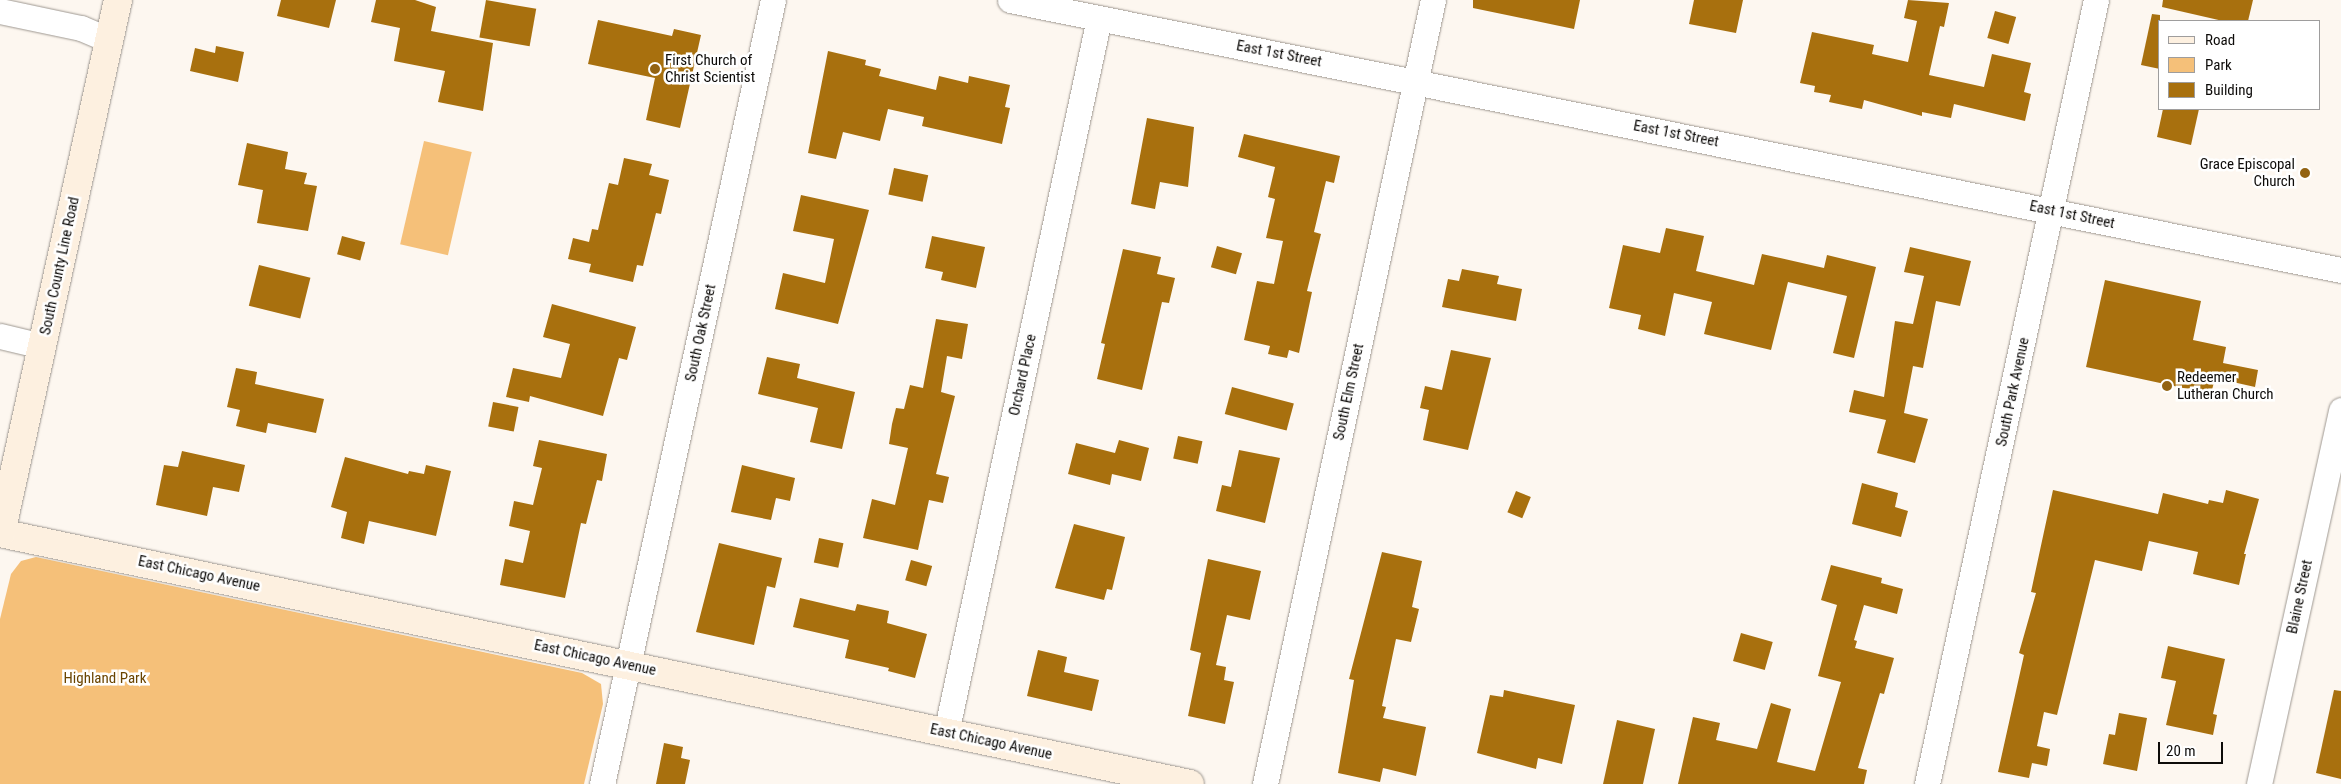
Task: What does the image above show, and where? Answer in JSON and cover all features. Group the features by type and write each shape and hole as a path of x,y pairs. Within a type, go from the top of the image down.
{"main road":[{"name":"South County Line Road","path":"0,535 118,0"},
{"name":"East Chicago Avenue","path":"0,535 629,665 1190,784"}],"street":[{"name":"South Oak Street","path":"602,784 773,0"},
{"name":"East 1st Street","path":"1010,0 2341,270"},
{"name":"South Elm Street","path":"1265,784 1433,0"},
{"name":"South Park Avenue","path":"1927,784 2053,211 2096,0"},
{"path":"0,11 81,28 109,40"},
{"name":"Orchard Place","path":"946,733 1099,18"},
{"path":"0,336 42,346"},
{"name":"Blaine Street","path":"2259,784 2341,410"}],"green space":[{"path":"424,141 472,152 448,255 400,244"},
{"name":"Highland Park","path":"36,557 582,673 601,684 603,704 584,784 0,784 0,619 11,574 21,561"}],"building":[{"path":"281,0 336,0 329,28 277,16"},
{"path":"376,0 415,0 436,7 431,31 493,43 483,111 438,102 445,71 394,61 400,28 371,22"},
{"path":"486,0 536,9 530,46 479,37"},
{"path":"1473,0 1580,0 1574,29 1473,8"},
{"path":"1694,0 1743,0 1736,33 1689,24"},
{"path":"1908,0 1949,3 1944,27 1940,26 1929,75 1984,87 1992,54 2031,63 2024,92 2031,94 2025,121 1954,104 1951,118 1922,112 1922,116 1864,100 1862,109 1829,102 1831,95 1814,92 1815,86 1800,83 1812,32 1874,45 1872,54 1908,62 1917,21 1904,18"},
{"path":"2163,0 2253,0 2248,20 2219,20 2162,7"},
{"path":"1995,11 2016,17 2008,44 1987,38"},
{"path":"2152,14 2160,15 2160,20 2158,20 2158,69 2141,65"},
{"name":"First Church of Christ Scientist","path":"598,20 672,36 674,29 701,35 680,128 646,120 655,78 588,64"},
{"path":"216,46 244,52 238,82 190,71 195,48 215,53"},
{"path":"828,51 866,60 865,65 881,69 879,76 936,90 939,76 968,83 969,76 1010,85 1005,107 1010,108 1002,144 922,126 924,117 888,109 880,141 843,132 836,159 808,153"},
{"path":"2163,110 2199,110 2191,145 2157,137"},
{"path":"1147,118 1194,127 1188,187 1160,182 1155,209 1131,204"},
{"path":"1244,134 1340,156 1334,183 1326,181 1314,232 1321,234 1307,291 1312,292 1299,353 1289,350 1287,358 1268,354 1270,346 1244,340 1257,281 1274,284 1283,241 1266,238 1275,199 1268,197 1275,167 1238,157"},
{"path":"247,143 288,152 285,169 307,173 304,184 317,186 308,231 257,223 263,190 238,185"},
{"path":"624,158 652,164 649,175 669,180 661,214 656,213 643,266 637,265 633,282 589,272 591,264 568,259 573,238 589,242 592,229 598,230 609,183 618,185"},
{"path":"894,168 928,175 923,202 888,194"},
{"path":"801,195 869,210 838,324 775,309 783,273 825,283 834,239 793,231"},
{"path":"1666,228 1704,236 1696,271 1754,285 1762,254 1824,268 1827,255 1876,267 1854,358 1833,353 1847,296 1788,282 1771,350 1704,334 1712,302 1674,293 1665,336 1638,329 1641,315 1609,308 1623,245 1660,253"},
{"path":"342,236 365,242 360,261 337,254"},
{"path":"932,236 985,247 976,288 941,280 943,272 925,268"},
{"path":"1217,246 1242,253 1236,274 1211,267"},
{"path":"1910,247 1971,261 1960,306 1936,301 1923,368 1913,366 1904,413 1928,419 1915,463 1877,453 1886,420 1849,412 1854,390 1884,397 1895,321 1913,324 1924,276 1904,272"},
{"path":"1123,249 1161,257 1157,274 1175,278 1169,303 1162,302 1142,390 1097,379 1105,344 1101,343"},
{"path":"259,265 310,278 300,319 249,306"},
{"path":"1462,269 1499,276 1497,284 1522,289 1516,321 1442,307 1448,279 1459,281"},
{"name":"Redeemer Lutheran Church","path":"2105,280 2201,301 2193,340 2226,347 2223,363 2258,370 2255,387 2215,378 2211,394 2086,367"},
{"path":"552,304 636,327 627,360 619,358 603,416 530,396 529,402 506,397 513,368 561,378 570,344 543,337"},
{"path":"936,319 968,324 962,359 947,356 941,392 955,396 936,474 949,477 943,503 929,500 918,550 863,538 872,499 895,505 908,448 889,444 892,424 896,408 904,409 910,385 923,388"},
{"path":"1451,350 1491,358 1468,450 1423,440 1429,410 1420,408 1425,386 1442,390"},
{"path":"767,357 800,364 797,378 855,392 842,449 810,442 818,408 758,394"},
{"path":"236,368 257,372 255,384 324,399 316,433 268,423 266,433 236,426 240,410 227,407"},
{"path":"1232,387 1294,404 1287,431 1225,414"},
{"path":"493,402 519,407 514,432 488,427"},
{"path":"1178,436 1202,441 1198,464 1173,458"},
{"path":"539,440 607,454 602,481 597,480 586,524 581,523 565,598 500,585 505,559 523,563 530,531 509,526 514,501 533,505 542,468 533,466"},
{"path":"1119,440 1149,448 1141,481 1112,474 1110,485 1068,474 1076,443 1115,453"},
{"path":"1239,450 1280,458 1265,523 1216,511 1222,485 1231,487"},
{"path":"182,451 245,465 239,492 213,487 207,516 156,505 164,465 178,467"},
{"path":"345,457 408,474 409,471 424,474 426,465 451,471 436,536 369,521 364,544 341,538 347,512 331,507"},
{"path":"742,465 795,478 790,501 776,498 771,520 731,512"},
{"path":"1862,483 1898,493 1895,507 1908,511 1901,537 1852,524"},
{"path":"2053,490 2158,514 2163,493 2208,504 2209,500 2223,503 2226,490 2259,499 2244,554 2246,554 2239,585 2193,574 2198,552 2149,541 2142,571 2095,560 2057,715 2044,712 2037,746 2050,749 2047,766 2032,763 2029,778 1998,772 2024,655 2019,653 2036,593 2031,592"},
{"path":"1516,491 1531,497 1522,518 1507,512"},
{"path":"1074,524 1125,537 1112,590 1107,589 1104,600 1055,588"},
{"path":"819,538 843,543 838,568 814,562"},
{"path":"719,543 782,558 775,588 767,586 754,645 696,632"},
{"path":"1382,552 1422,561 1412,607 1419,609 1411,642 1396,639 1382,706 1386,707 1383,718 1426,727 1416,776 1383,768 1380,782 1338,773 1354,680 1349,679"},
{"path":"1208,559 1261,571 1250,620 1227,615 1216,665 1226,667 1224,680 1234,682 1225,724 1188,716 1201,653 1190,650"},
{"path":"911,560 932,566 926,586 905,580"},
{"path":"1831,565 1882,578 1881,583 1903,589 1897,614 1864,605 1854,640 1857,641 1855,648 1894,658 1884,694 1880,693 1858,768 1867,770 1864,784 1678,784 1693,717 1720,723 1716,740 1757,749 1771,703 1791,709 1777,762 1815,771 1841,682 1818,676 1837,605 1821,600"},
{"path":"800,598 855,611 857,604 889,611 887,623 927,634 915,678 888,671 889,668 845,658 849,640 793,627"},
{"path":"1741,633 1773,642 1765,670 1733,661"},
{"path":"2168,646 2225,659 2213,714 2217,715 2213,735 2166,725 2176,681 2161,678"},
{"path":"1038,650 1067,657 1064,672 1099,680 1092,711 1027,696"},
{"path":"1504,690 1575,705 1562,764 1538,758 1536,769 1477,753 1490,695 1503,697"},
{"path":"2334,690 2341,691 2341,779 2316,773"},
{"path":"2119,713 2147,718 2137,771 2103,764 2109,734 2115,735"},
{"path":"1617,720 1655,729 1643,784 1603,784"},
{"path":"664,743 683,747 681,758 690,760 685,784 656,784"}],"place":[{"name":"First Church of Christ Scientist","path":"655,69"},
{"name":"Grace Episcopal Church","path":"2305,173"},
{"name":"Redeemer Lutheran Church","path":"2167,386"}]}
